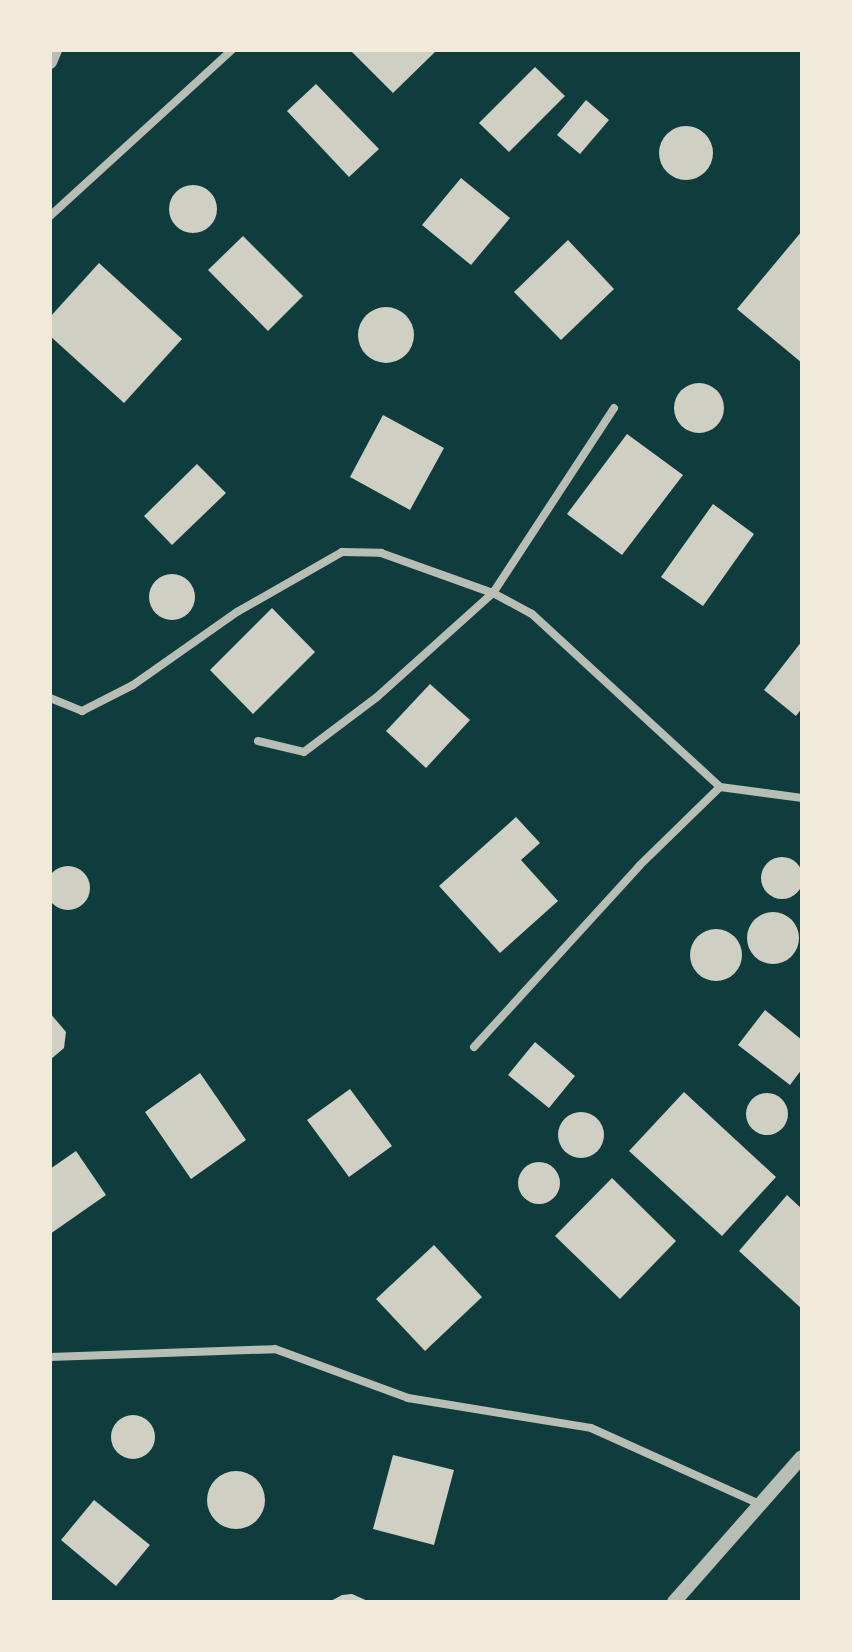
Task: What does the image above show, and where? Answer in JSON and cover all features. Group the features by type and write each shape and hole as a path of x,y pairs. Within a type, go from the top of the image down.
{"street":[{"path":"50,62 55,50"},
{"path":"50,216 232,50"},
{"path":"258,741 304,752 377,697 493,593 614,408"},
{"path":"50,698 82,711 133,685 237,612 342,552 381,553 493,593 532,614 720,787 802,798"},
{"path":"474,1047 639,866 720,787"},
{"path":"50,1357 118,1350 275,1349 408,1398 591,1428 759,1504"},
{"path":"674,1602 802,1457"}],"building":[{"path":"350,50 437,50 393,93"},
{"path":"535,67 565,96 509,152 479,123"},
{"path":"316,84 379,149 349,177 287,111"},
{"path":"586,100 609,120 580,154 557,135"},
{"path":"686,126 705,134 713,153 705,172 686,180 667,172 659,153 667,134"},
{"path":"461,178 510,218 471,265 422,225"},
{"path":"193,185 210,192 217,209 210,226 193,233 176,226 169,209 176,192"},
{"path":"802,231 802,363 737,309"},
{"path":"243,236 303,296 268,331 208,270"},
{"path":"568,240 614,289 561,340 514,292"},
{"path":"99,263 182,339 124,403 50,336 50,317"},
{"path":"386,307 406,315 414,335 406,355 386,363 366,355 358,335 366,315"},
{"path":"699,383 716,391 724,408 716,425 699,433 682,425 674,408 682,391"},
{"path":"383,415 444,448 410,510 350,477"},
{"path":"627,434 683,475 622,555 567,514"},
{"path":"197,464 226,493 172,545 144,516"},
{"path":"713,504 754,534 703,606 661,577"},
{"path":"172,574 181,575 188,581 194,588 194,606 188,613 181,619 172,620 163,619 156,613 150,606 149,597 150,588 156,581 163,575"},
{"path":"272,608 315,652 253,714 210,670"},
{"path":"802,641 802,708 796,716 764,690"},
{"path":"430,684 470,720 426,768 386,731"},
{"path":"516,817 540,843 521,860 558,901 500,953 439,886"},
{"path":"782,857 797,863 803,878 797,893 782,899 767,893 761,878 767,863"},
{"path":"68,866 84,872 90,888 84,904 68,910 52,904 46,888 52,872"},
{"path":"773,912 791,920 799,938 791,956 773,964 755,956 747,938 755,920"},
{"path":"716,929 735,936 742,955 735,974 716,981 697,974 690,955 697,936"},
{"path":"765,1010 802,1040 802,1069 790,1085 738,1045"},
{"path":"50,1013 66,1032 64,1048 50,1060"},
{"path":"535,1042 575,1076 549,1108 508,1075"},
{"path":"200,1073 246,1140 191,1179 145,1112"},
{"path":"350,1089 392,1146 349,1177 307,1120"},
{"path":"684,1092 776,1177 722,1236 629,1151"},
{"path":"767,1093 782,1099 788,1114 782,1129 767,1135 752,1129 746,1114 752,1099"},
{"path":"581,1112 597,1119 604,1135 597,1151 581,1158 565,1151 558,1135 565,1119"},
{"path":"76,1151 106,1195 50,1234 50,1169"},
{"path":"539,1162 554,1168 560,1183 554,1198 539,1204 524,1198 518,1183 524,1168"},
{"path":"612,1178 676,1241 620,1299 555,1236"},
{"path":"787,1195 802,1209 802,1309 739,1251"},
{"path":"434,1245 482,1297 425,1351 376,1299"},
{"path":"133,1415 149,1421 155,1437 149,1453 133,1459 117,1453 111,1437 117,1421"},
{"path":"393,1455 454,1470 434,1545 373,1529"},
{"path":"236,1471 257,1479 265,1500 257,1521 236,1529 215,1521 207,1500 215,1479"},
{"path":"94,1500 150,1545 116,1586 61,1540"},
{"path":"352,1594 370,1602 329,1602"}]}
